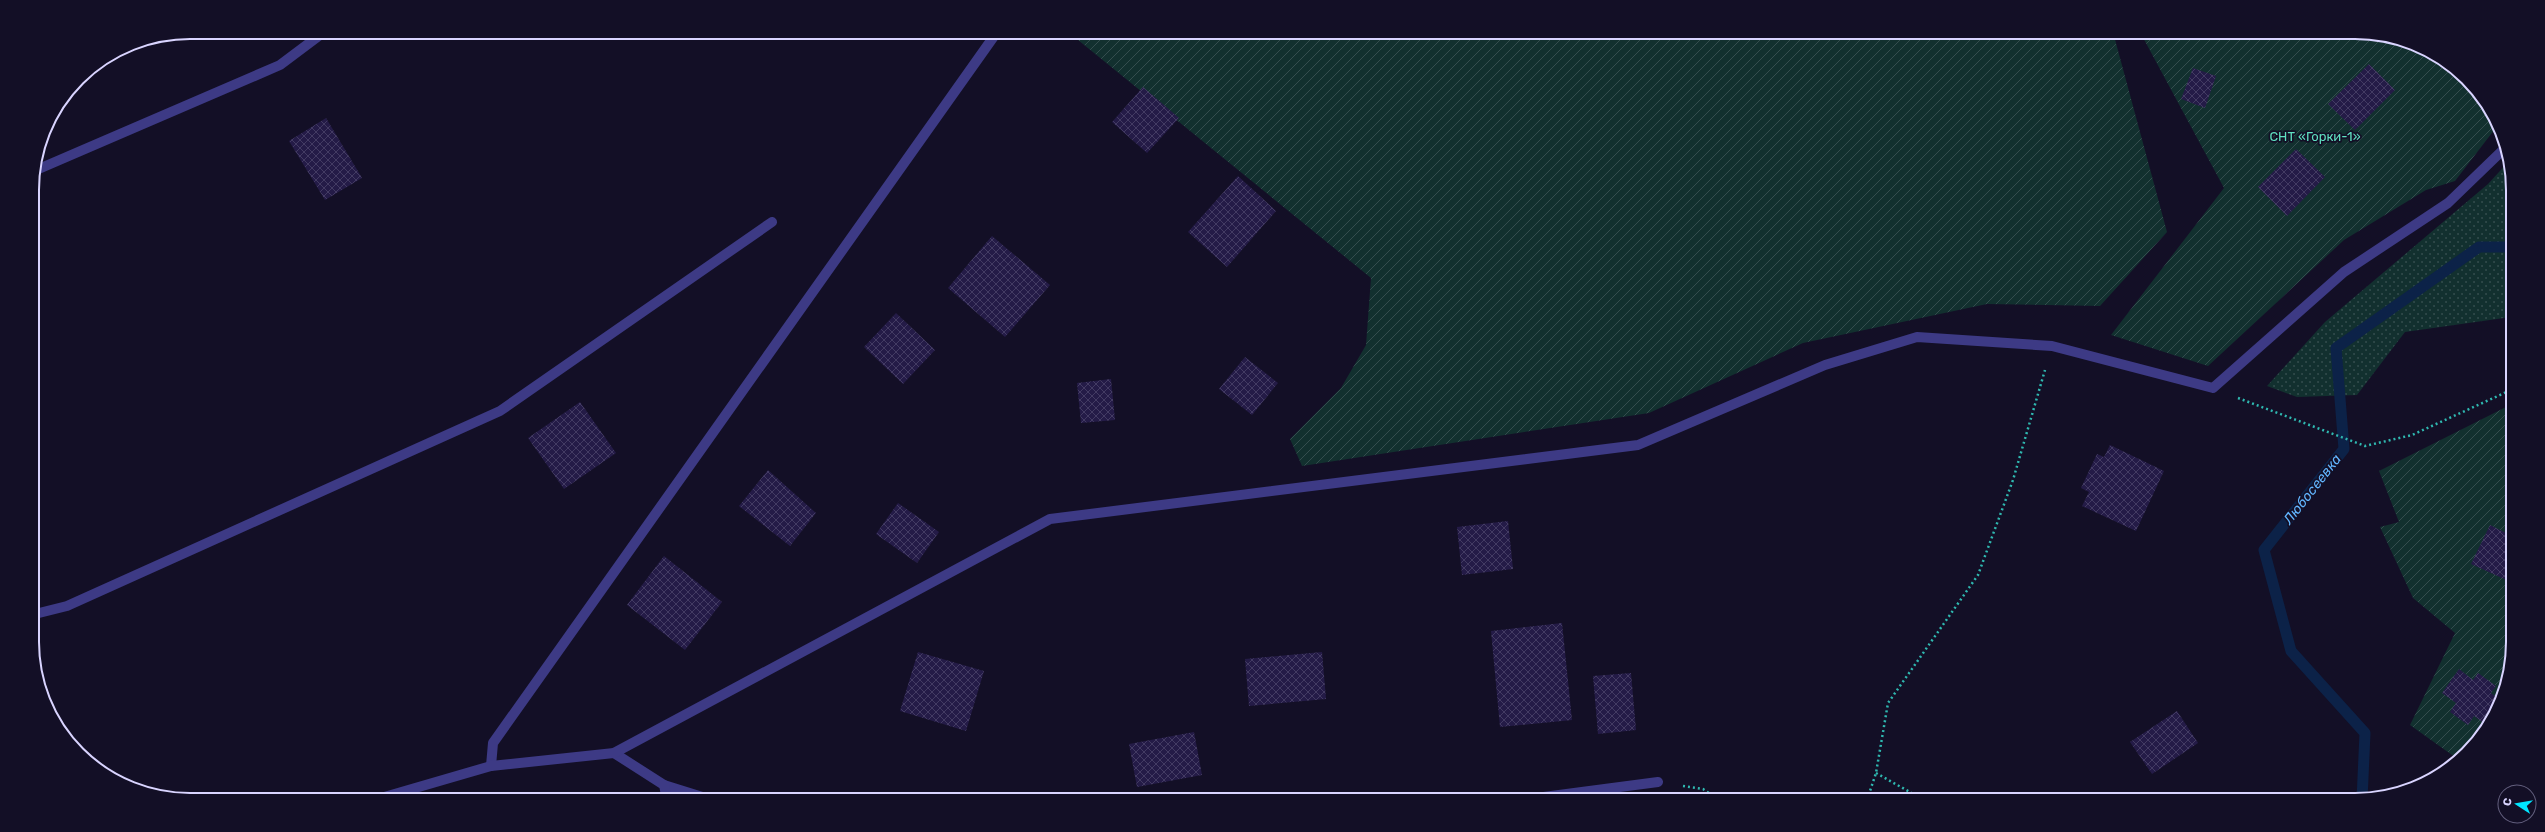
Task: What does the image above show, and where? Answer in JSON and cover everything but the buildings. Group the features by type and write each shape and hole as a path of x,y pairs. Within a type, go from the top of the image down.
{"street":[{"path":"40,168 280,65 315,39"},
{"path":"491,766 493,743 992,39"},
{"path":"398,793 491,766 614,752 1050,519 1638,445 1825,365 1917,337 2052,346 2213,388 2344,272 2448,203 2501,152"},
{"path":"39,613 67,606 500,411 772,222"},
{"path":"614,752 664,785 690,793"},
{"path":"1574,793 1658,782"},
{"path":"664,785 666,793"}],"path":[{"path":"1869,793 1876,773 1888,703 1978,575 2013,480 2052,346"},
{"path":"2213,388 2365,446 2412,435 2506,392"},
{"path":"1876,773 1912,793"},
{"path":"1658,782 1703,789 1709,793"}],"green space":[{"path":"2115,39 2167,232 2100,306 1987,304 1803,343 1649,413 1302,466 1290,439 1341,388 1366,345 1371,278 1078,40"},
{"name":"СНТ «Горки-1»","path":"2144,39 2365,39 2394,44 2413,50 2431,59 2455,76 2469,90 2481,106 2494,130 2455,181 2426,190 2344,240 2208,366 2111,335 2224,188"},
{"path":"2504,166 2506,180 2506,318 2405,332 2357,395 2297,397 2267,386 2325,322 2488,184"},
{"path":"2506,407 2505,662 2495,700 2486,718 2469,742 2454,757 2410,725 2455,633 2413,598 2380,527 2399,522 2379,471"}],"waterway":[{"name":"Любосеевка","path":"2362,793 2365,733 2291,651 2264,550 2344,449 2336,348 2479,247 2506,247"}]}
